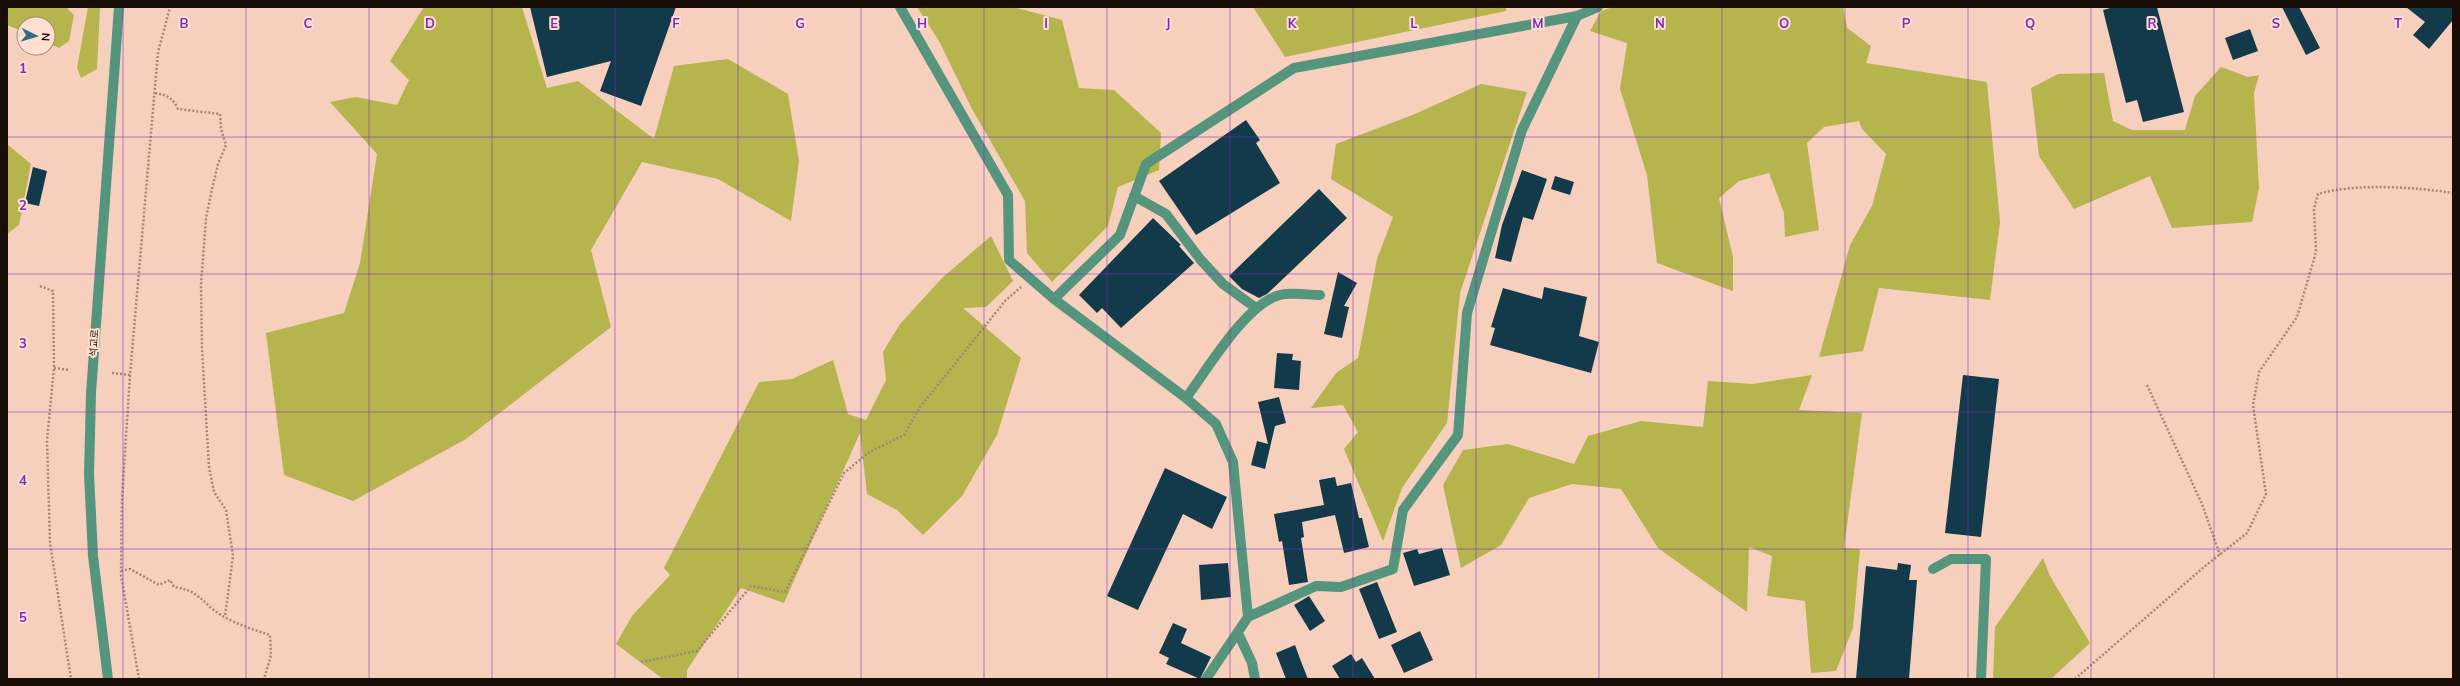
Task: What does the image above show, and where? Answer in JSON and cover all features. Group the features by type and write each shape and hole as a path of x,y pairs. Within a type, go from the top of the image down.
{"street":[{"name":"석교로","path":"108,679 93,556 89,474 91,392 119,7"},
{"path":"900,7 1008,196 1009,260 1030,279 1186,398 1216,424 1233,462 1248,617"},
{"path":"1054,298 1120,235 1146,164 1294,68 1584,12 1598,7"},
{"path":"1206,679 1248,617 1316,586 1341,587 1393,569 1403,510 1458,435 1467,313 1522,130 1584,12"},
{"path":"1134,196 1166,214 1200,259 1223,284 1256,308"},
{"path":"1186,398 1241,322 1256,308 1280,295 1320,295"},
{"path":"1933,569 1951,559 1986,558 1981,679"},
{"path":"1238,633 1252,663 1257,678"}],"path":[{"path":"139,679 121,571 122,498 130,375 158,52 170,7"},
{"path":"155,93 165,94 173,100 178,109 220,114 221,129 226,145 218,164 206,218 201,285 202,349 209,467 214,492 226,510 233,556 225,617"},
{"path":"2075,679 2247,533 2266,494 2253,405 2259,372 2297,317 2316,252 2314,209 2318,194 2336,189 2431,190 2453,193"},
{"path":"641,662 697,651 751,586 785,592 844,473 868,453 904,435 920,407 1005,301 1030,279"},
{"path":"40,286 53,291 54,368 47,440 50,543 71,679"},
{"path":"54,368 69,370"},
{"path":"112,373 130,375"},
{"path":"2147,385 2202,504 2220,555"},
{"path":"121,571 130,569 159,585 170,580 174,587 189,588 225,617 253,630 270,635 271,654 264,679"}],"shaded area":[{"path":"7,7 67,8 74,15 69,41 59,48 56,47 56,16 16,16 16,29 7,25"},
{"path":"88,7 100,7 97,69 81,78 77,68"},
{"path":"424,7 522,7 547,88 578,81 654,139 674,66 728,59 788,94 799,161 791,221 718,179 642,162 591,250 611,327 466,439 353,501 284,475 266,333 344,313 360,263 377,154 330,102 356,97 397,105 409,80 390,61"},
{"path":"917,7 1013,7 1062,20 1079,88 1114,90 1161,133 1159,170 1118,187 1108,226 1052,282 1027,253 1025,201 972,109 939,41"},
{"path":"1253,7 1506,7 1506,11 1285,57"},
{"path":"1613,7 1843,7 1847,28 1871,46 1866,63 1987,82 2000,222 1990,300 1879,288 1863,351 1819,357 1850,245 1872,206 1886,154 1862,129 1859,121 1824,127 1807,143 1819,230 1785,237 1784,213 1769,173 1739,181 1719,198 1733,257 1733,291 1657,263 1647,175 1620,89 1627,43 1590,31 1601,11"},
{"path":"2221,67 2248,77 2259,75 2254,93 2259,188 2252,222 2172,228 2150,176 2074,209 2039,156 2031,88 2058,74 2104,73 2113,121 2132,130 2185,130 2195,96"},
{"path":"1481,84 1527,92 1460,293 1447,423 1402,488 1383,541 1344,449 1358,432 1343,405 1311,408 1336,373 1358,358 1377,259 1393,217 1331,179 1336,144 1415,114"},
{"path":"7,144 31,164 19,225 7,234"},
{"path":"991,236 1013,281 986,307 963,308 1021,358 997,435 962,496 923,535 897,510 867,494 860,433 784,603 741,588 687,670 687,679 663,679 616,644 632,616 670,575 664,568 759,382 792,379 833,360 848,414 866,420 886,380 883,352 900,324 942,278"},
{"path":"1812,375 1799,410 1862,413 1844,548 1860,549 1853,628 1836,671 1811,673 1805,601 1767,596 1772,556 1749,547 1747,612 1658,548 1621,489 1572,484 1529,498 1501,545 1461,568 1443,485 1463,450 1508,444 1574,464 1588,436 1641,421 1703,427 1708,381 1752,384"},
{"path":"2043,558 2050,576 2090,643 2051,679 1993,679 1995,627"}],"building":[{"path":"530,7 676,7 641,106 600,91 611,61 547,77"},
{"path":"2114,7 2157,7 2184,112 2143,122 2137,100 2126,103 2103,10"},
{"path":"2282,7 2299,7 2320,48 2306,55"},
{"path":"2406,7 2453,7 2453,20 2429,49 2413,35 2425,22"},
{"path":"2250,29 2258,51 2233,60 2225,38"},
{"path":"1246,120 1260,140 1256,143 1280,183 1196,235 1159,181"},
{"path":"33,167 47,171 39,206 25,203"},
{"path":"1522,170 1547,179 1533,220 1523,217 1511,262 1495,258 1502,225"},
{"path":"1555,176 1574,182 1570,195 1551,189"},
{"path":"1319,189 1347,218 1267,294 1259,298 1242,289 1229,276"},
{"path":"1153,218 1181,245 1179,246 1194,263 1121,328 1102,308 1097,313 1079,295"},
{"path":"1338,272 1357,283 1344,306 1349,307 1342,338 1324,334"},
{"path":"1544,287 1587,297 1579,336 1599,342 1591,373 1490,345 1495,328 1491,327 1503,288 1542,299"},
{"path":"1277,353 1293,354 1292,360 1301,361 1299,390 1274,388"},
{"path":"1963,375 1999,379 1981,537 1945,533"},
{"path":"1279,397 1286,423 1275,426 1265,469 1251,465 1257,441 1268,444 1258,402"},
{"path":"1165,468 1227,497 1212,529 1183,514 1138,610 1107,596"},
{"path":"1335,477 1337,486 1351,483 1359,518 1362,518 1369,547 1344,553 1335,515 1302,522 1304,537 1301,538 1308,582 1289,585 1282,541 1279,542 1274,514 1324,505 1319,480"},
{"path":"1442,548 1450,575 1414,586 1403,553 1417,549 1419,554"},
{"path":"1228,563 1231,597 1201,600 1199,565"},
{"path":"1898,563 1911,565 1909,580 1917,580 1909,679 1856,679 1866,566 1897,570"},
{"path":"1377,582 1397,632 1379,639 1359,589"},
{"path":"1309,596 1325,621 1310,631 1294,605"},
{"path":"1173,623 1187,629 1181,643 1211,657 1200,679 1166,664 1169,658 1159,653"},
{"path":"1420,631 1433,660 1404,673 1391,645"},
{"path":"1295,645 1308,679 1286,679 1276,653"},
{"path":"1351,654 1356,662 1362,658 1375,679 1340,679 1332,666"}]}
